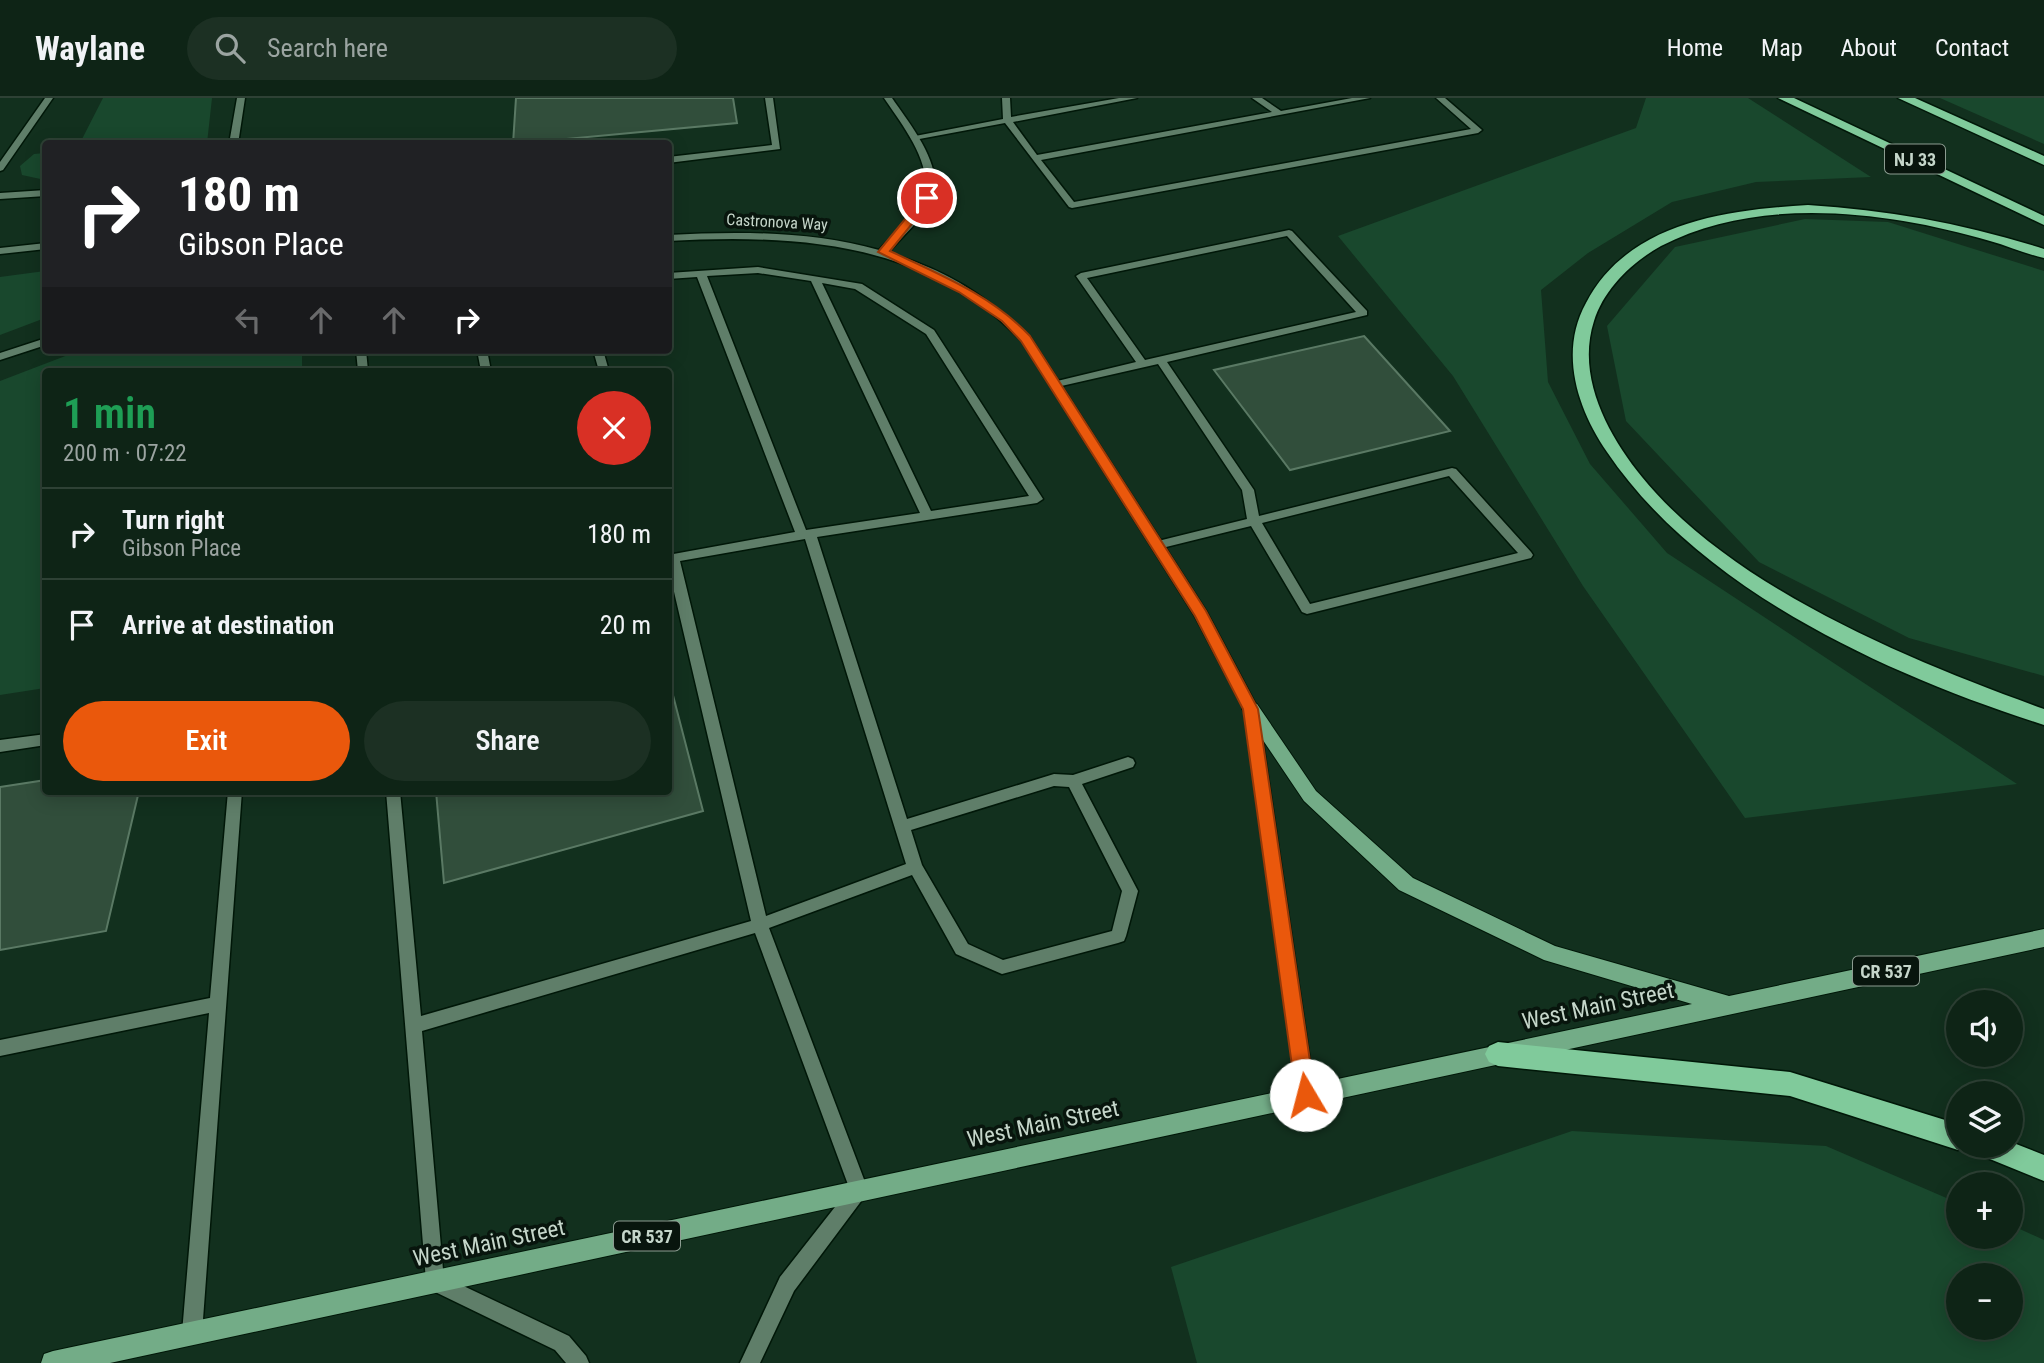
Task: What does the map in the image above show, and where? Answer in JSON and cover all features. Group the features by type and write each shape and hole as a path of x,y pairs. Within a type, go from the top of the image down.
{"highway":[{"name":"NJ 33","path":"1784,98 2044,221"},
{"name":"NJ 33","path":"1904,98 2044,161"},
{"path":"2044,254 1970,229 1875,211 1791,210 1716,220 1675,234 1649,247 1627,262 1605,284 1590,306 1582,331 1580,363 1586,397 1603,434 1629,472 1703,545 1791,604 1859,642 1931,675 2044,717"},
{"path":"1498,1054 1790,1084 1946,1133"},
{"path":"2019,1158 2044,1168"}],"main road":[{"path":"1251,709 1310,796 1406,884 1551,954 1728,1005"},
{"name":"West Main Street","path":"53,1363 2044,938"}],"street":[{"path":"0,168 48,98"},
{"path":"234,140 241,98"},
{"path":"672,160 778,147 769,98"},
{"path":"883,252 927,198 932,185 914,137 888,98"},
{"path":"1006,98 1007,120 1072,205 1478,130 1440,98"},
{"path":"914,137 1133,98"},
{"path":"1256,98 1280,114"},
{"path":"1035,158 1366,98"},
{"path":"0,149 15,147"},
{"path":"0,197 42,193"},
{"path":"1057,384 1363,313 1289,233 1081,276 1142,363"},
{"name":"Castronova Way","path":"672,238 714,234 783,236 836,241 883,252 963,290 1007,318 1026,339 1201,614 1251,709 1306,1095"},
{"path":"0,251 42,246"},
{"path":"672,276 758,271 858,286 930,332 1037,499 672,558"},
{"path":"701,274 806,535 915,867 962,948 1002,967 1118,936 1130,891 1073,781"},
{"path":"814,278 927,516"},
{"path":"0,357 42,342"},
{"path":"1158,545 1253,519 1452,472 1527,555 1307,609 1253,519 1248,490 1161,360"},
{"path":"672,562 760,925 859,1191 787,1284 750,1363"},
{"path":"0,746 42,740"},
{"path":"902,827 1054,780 1073,781 1128,763"},
{"path":"192,1333 234,795"},
{"path":"393,795 435,1282 562,1343 579,1363"},
{"path":"414,1026 760,925 915,867"},
{"path":"0,1048 218,1004"}],"green space":[{"path":"103,98 212,98 207,140 82,140"},
{"path":"1646,98 1748,98 1871,177 1756,182 1672,202 1588,253 1541,290 1548,382 1590,464 1667,553 2017,784 1745,818 1583,586 1453,376 1338,236 1636,128"},
{"path":"1940,98 2044,98 2044,144"},
{"path":"42,153 42,179 22,175 20,166 34,154"},
{"path":"1805,219 1888,222 2044,271 2044,676 1909,638 1759,562 1626,421 1607,326 1675,247"},
{"path":"42,271 42,319 0,335 0,277"},
{"path":"71,354 302,354 302,368 42,368 42,688 0,695 0,381"},
{"path":"1572,1131 1826,1146 1946,1198 1946,1249 2023,1249 2023,1230 2044,1240 2044,1363 1197,1363 1171,1267"}],"building":[{"path":"516,98 733,98 737,123 556,140 513,140"},
{"path":"1364,336 1450,431 1290,470 1214,370"},
{"path":"672,691 703,811 444,883 436,795 672,795"},
{"path":"42,781 42,795 138,795 106,931 0,950 0,787"}],"route":[{"path":"927,198 883,252 963,290 1007,318 1026,339 1063,393 1201,614 1251,709 1306,1095"}]}
